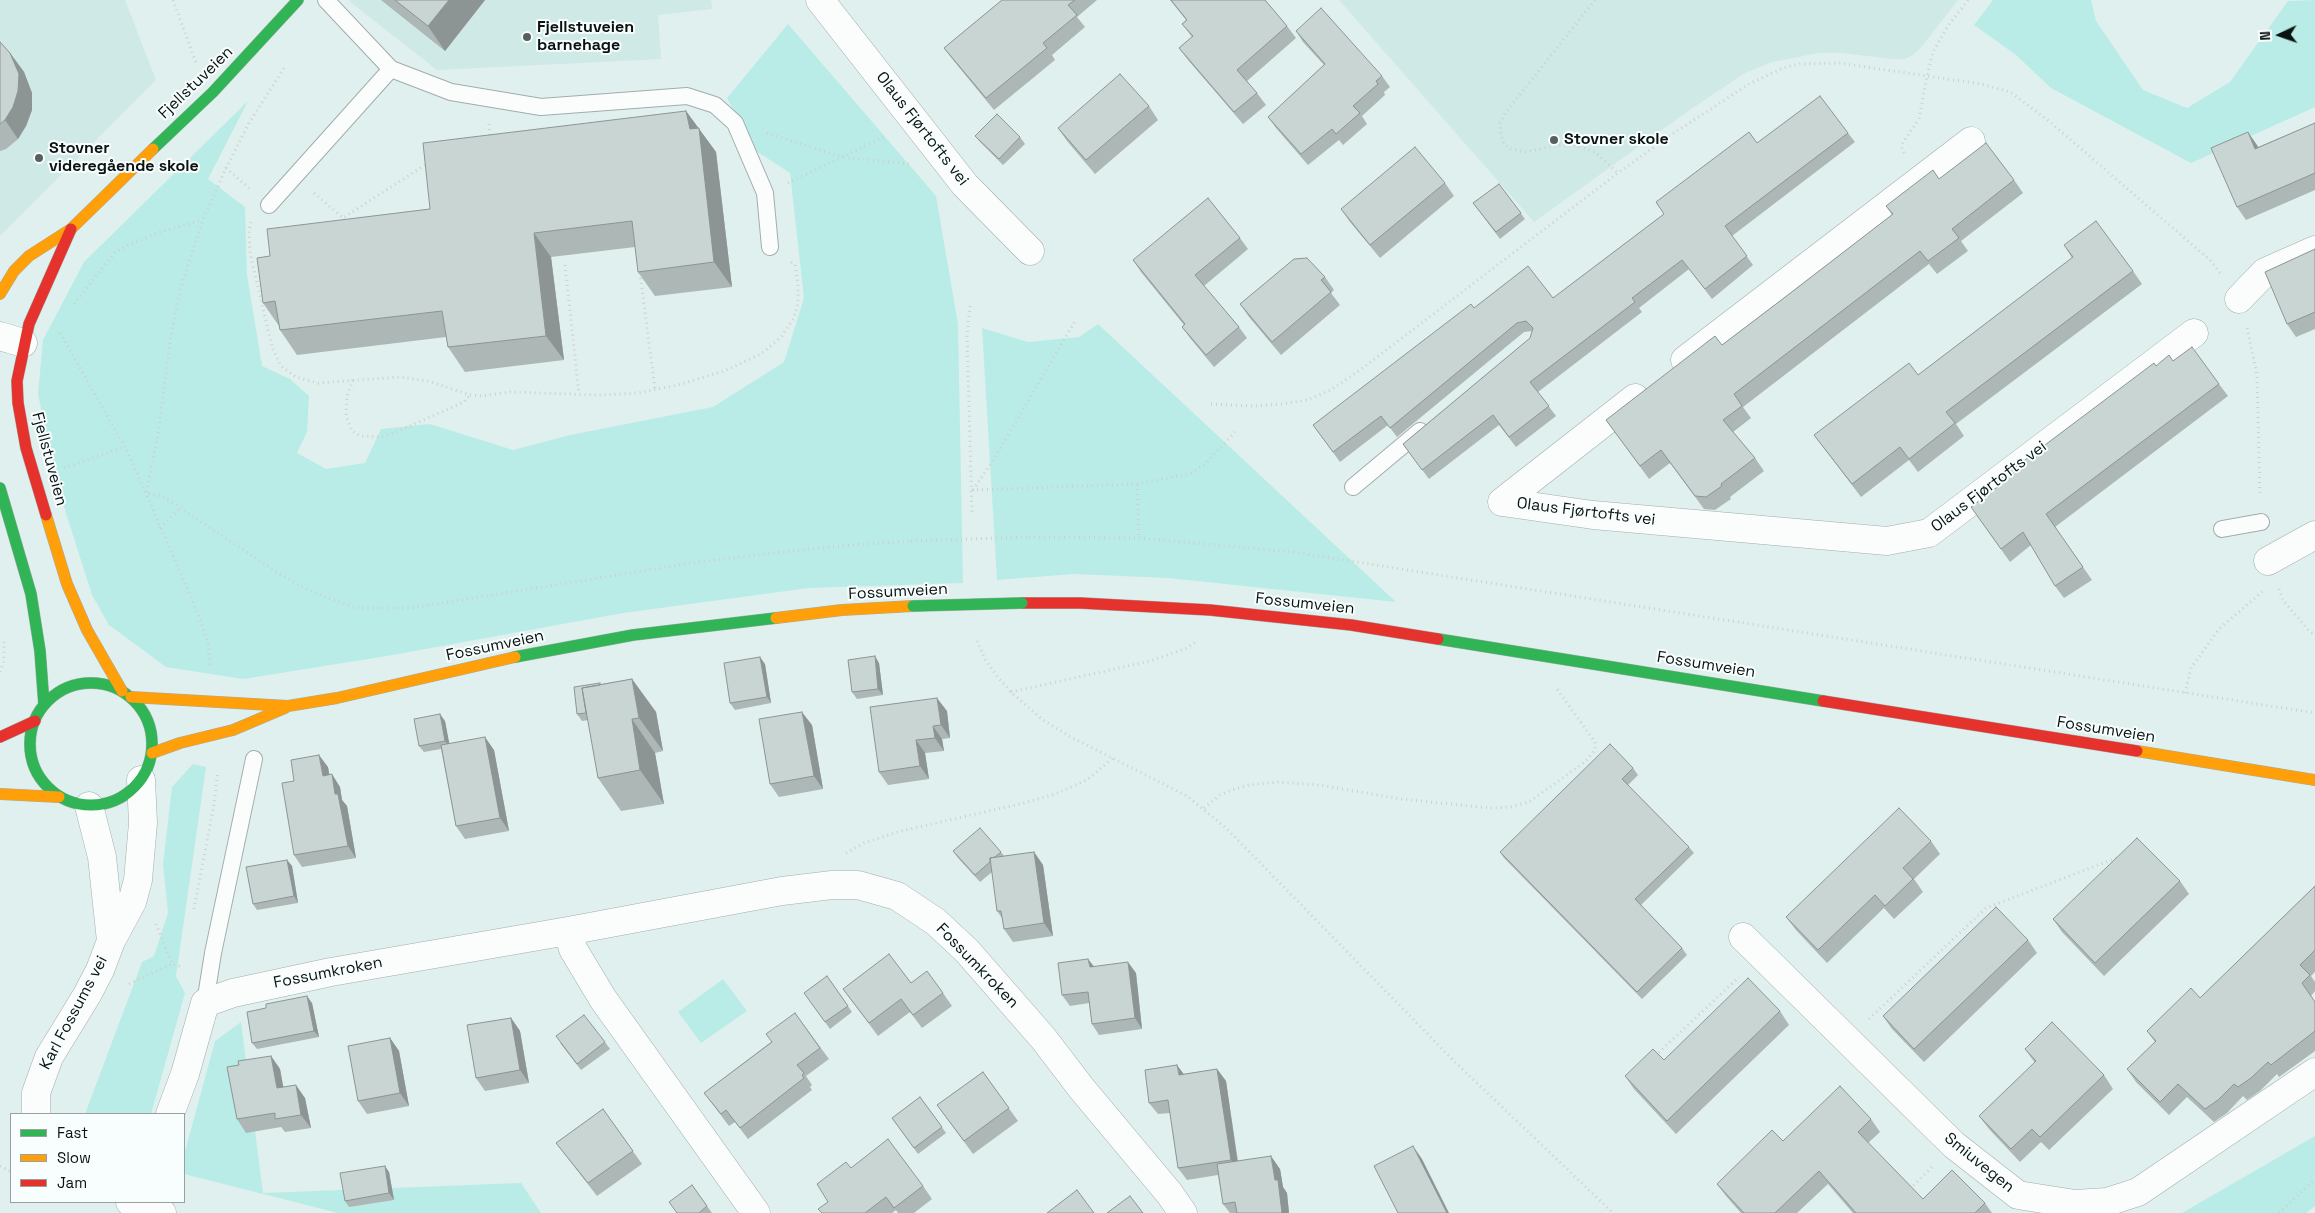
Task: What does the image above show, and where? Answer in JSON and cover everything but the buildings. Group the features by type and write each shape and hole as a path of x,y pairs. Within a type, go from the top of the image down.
{"street":[{"name":"Fjellstuveien","path":"0,294 14,271 29,256 71,229 213,92 298,0"},
{"name":"Olaus Fjørtofts vei","path":"820,0 965,185 1030,251"},
{"name":"Olaus Fjørtofts vei","path":"1971,141 1502,502 1593,515 1887,540 1929,533 2194,333"},
{"name":"Fjellstuveien","path":"71,229 36,305 12,340 20,418 26,448 67,584 87,630 126,694"},
{"path":"2239,299 2265,272 2315,250"},
{"path":"0,488 31,594 40,651 44,705"},
{"path":"2268,574 2315,535"},
{"name":"Fossumveien","path":"126,694 288,706 337,698 509,659 633,634 842,610 913,606 1080,603 1201,610 1351,625 2315,780"},
{"name":"Fossumveien","path":"81,684 109,685 126,694 141,708 149,722 152,738 152,753 148,768 141,780 131,791 118,799 104,804 89,806 59,797 46,786 36,772 31,755 30,738 35,721 44,705 67,688 81,684"},
{"name":"Fossumveien","path":"152,753 180,743 233,730 288,706"},
{"path":"0,737 35,721"},
{"name":"Karl Fossums vei","path":"36,1113 36,1093 40,1077 100,970 111,941 132,902 138,880 143,823 141,780"},
{"name":"Fossumveien","path":"0,794 59,797"},
{"name":"Karl Fossums vei","path":"89,806 102,857 111,941"},
{"name":"Fossumkroken","path":"205,1003 233,993 289,980 568,932 763,895 815,887 858,885 897,896 936,922 995,980 1136,1151 1183,1213"},
{"path":"568,932 573,949 603,999 756,1213"},
{"name":"Smiuvegen","path":"1752,946 1954,1145 2018,1195 2075,1204 2107,1202 2138,1192 2315,1072"},
{"path":"170,1113 185,1074 205,1003"},
{"path":"132,1205 162,1213"}],"lane":[{"path":"326,0 391,69 451,92 541,107 687,96 715,105 735,123 765,193 770,247"},
{"path":"263,200 295,178 391,69"},
{"path":"1353,487 1430,423"},
{"path":"2222,529 2261,522"},
{"path":"205,1003 213,953 254,759"}],"path":[{"path":"173,0 196,63"},
{"path":"1595,0 1506,112 1500,124 1501,136 1504,144 1511,150 1525,152 1559,145 1577,146 1594,152 1618,173"},
{"path":"1923,178 1901,147 1920,119 1927,76 1939,40 1968,0"},
{"path":"1211,404 1253,406 1282,404 1307,400 1329,391 1462,293 1618,173 1749,84 1783,68 1810,64 1840,63 1927,76"},
{"path":"146,493 158,435 170,342 180,290 203,220 226,168 249,124 284,68"},
{"path":"487,98 490,142"},
{"path":"735,123 842,157 915,165"},
{"path":"765,193 889,134"},
{"path":"295,178 343,218 432,160"},
{"path":"226,168 263,200 248,231 250,253 272,347 281,366 296,377 318,383 400,376 428,381 470,395 483,396 510,392 638,393 678,385 724,371 761,354 781,337 794,318 798,303 798,283 795,265 770,247"},
{"path":"69,311 116,251 156,233 203,220"},
{"path":"565,265 579,394"},
{"path":"640,271 656,389"},
{"path":"970,306 967,336 972,513"},
{"path":"972,490 994,459 1075,321"},
{"path":"56,326 125,447 146,493 200,620 208,642 210,665"},
{"path":"353,380 346,396 346,416 352,432 360,436 381,437 394,433 464,402 470,395"},
{"path":"972,490 1137,484 1173,478 1191,473 1204,466 1234,432"},
{"path":"63,468 125,447"},
{"path":"1137,484 1139,538"},
{"path":"146,493 164,497 300,586 355,608 410,608 706,561 827,547 1030,536 1139,538 1293,552 2315,713"},
{"path":"160,528 180,508"},
{"path":"2185,693 2191,668 2219,629 2268,574"},
{"path":"0,672 4,661 4,635"},
{"path":"1011,692 1150,661 1187,648 1204,637"},
{"path":"977,641 984,659 1011,692 1043,720 1069,736 1149,775 1204,808 1268,869 1455,1062 1613,1213"},
{"path":"1204,808 1220,795 1232,790 1248,785 1278,782 1319,785 1401,799 1490,808 1510,807 1529,802 1585,762 1595,750 1595,742 1557,692 1555,681"},
{"path":"886,836 960,816 1024,803 1055,794 1087,780 1112,758"},
{"path":"1846,1040 1986,908 2119,857"},
{"path":"154,919 172,964"},
{"path":"1649,1062 1752,946"},
{"path":"126,985 172,964 183,967"},
{"path":"1906,1193 1954,1145"},
{"path":"2279,1213 2315,1178"}],"shaded area":[{"name":"Stovner videregående skole","path":"0,0 125,0 156,80 0,236"},
{"name":"Fjellstuveien barnehage","path":"350,0 711,0 712,9 658,15 661,59 437,70"},
{"name":"Stovner skole","path":"1339,0 1958,0 1923,45 1913,55 1905,59 1842,53 1819,53 1772,62 1745,73 1691,109 1534,222"},
{"path":"1993,0 2091,0 2096,21 2143,90 2187,108 2230,82 2288,1 2315,0 2315,107 2191,163 2051,88 2016,55 1974,25"},
{"path":"788,24 936,196 958,324 963,583 809,588 623,613 387,656 243,679 166,667 109,625 92,595 58,488 38,394 43,340 84,262 248,101 208,179 245,207 247,275 262,366 290,379 309,396 307,432 297,453 326,469 365,463 381,429 430,424 513,450 570,435 713,407 784,362 804,298 790,173 756,151 727,98"},
{"path":"1098,324 1396,602 1168,578 1073,574 997,580 982,328 1028,342 1079,337"},
{"path":"193,764 206,767 176,976 185,993 151,1113 85,1113 142,962 154,956 168,913 163,864 172,787"},
{"path":"723,979 747,1011 701,1043 678,1012"},
{"path":"241,1022 263,1193 521,1183 541,1213 338,1213 185,1174 185,1151 215,1041"},
{"path":"2315,1136 2315,1206 2306,1213 2182,1213"}],"traffic: fast":[{"path":"153,149 213,92 298,0"},
{"path":"0,488 31,594 40,651 44,705"},
{"path":"913,606 1022,603"},
{"path":"515,657 633,635 776,618"},
{"path":"1438,639 1823,701"},
{"path":"91,683 103,684 114,688 125,693 134,701 142,710 147,721 151,732 152,744 151,756 147,767 142,778 134,787 125,795 114,800 103,804 91,805 79,804 68,800 57,795 48,787 40,778 35,767 31,756 30,744 31,732 35,721 40,710 48,701 57,693 68,688 79,684 91,683"}],"traffic: slow":[{"path":"0,294 14,271 29,256 71,229 153,149"},
{"path":"46,515 67,584 87,630 122,691"},
{"path":"776,618 842,610 913,606"},
{"path":"131,697 288,706 337,698 515,657"},
{"path":"152,753 180,743 233,730 285,708"},
{"path":"2137,751 2315,780"},
{"path":"0,794 59,797"}],"traffic: jam":[{"path":"46,515 26,448 18,403 17,381 29,324 71,229"},
{"path":"1022,603 1080,603 1210,610 1351,625 1438,639"},
{"path":"1823,701 2137,751"},
{"path":"0,737 35,721"}],"place":[{"name":"Fjellstuveien barnehage","path":"527,37"},
{"name":"Stovner skole","path":"1554,140"},
{"name":"Stovner videregående skole","path":"39,158"}]}
